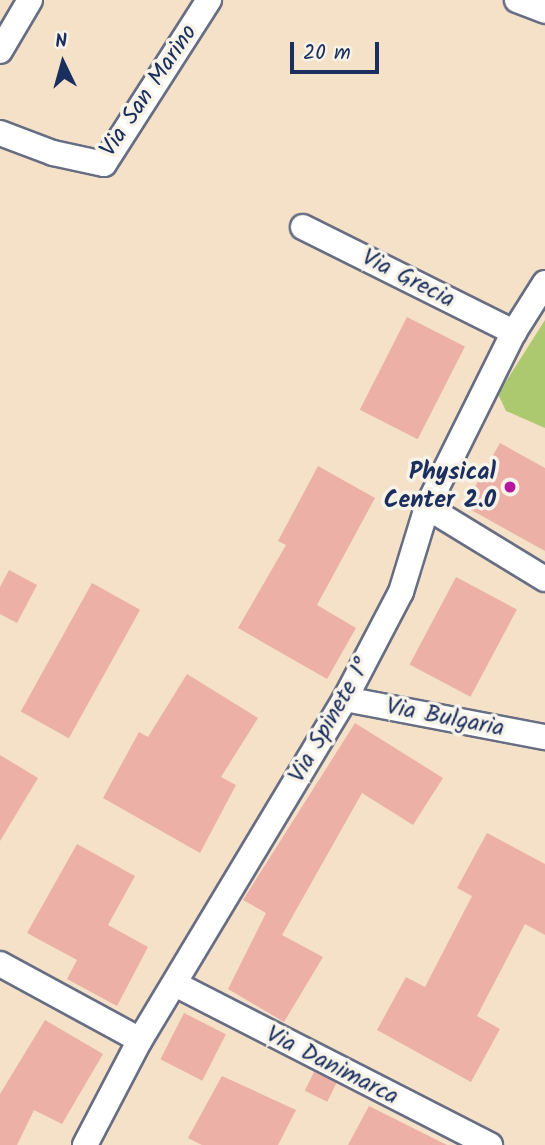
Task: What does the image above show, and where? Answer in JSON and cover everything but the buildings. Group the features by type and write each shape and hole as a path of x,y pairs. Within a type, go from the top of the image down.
{"street":[{"path":"0,51 30,0"},
{"name":"Via San Marino","path":"0,133 53,153 104,164 209,0"},
{"path":"517,0 545,11"},
{"name":"Via Grecia","path":"303,227 514,332"},
{"name":"Via Spinete 1°","path":"85,1145 140,1040 345,699 401,592 427,507 514,332 545,283"},
{"path":"427,507 545,579"},
{"name":"Via Bulgaria","path":"345,699 545,737"},
{"path":"0,964 140,1040"},
{"name":"Via Danimarca","path":"175,984 490,1145"}],"green space":[{"path":"545,320 545,428 506,411 498,394"}],"place":[{"name":"Physical Center 2.0","path":"510,487"}]}
